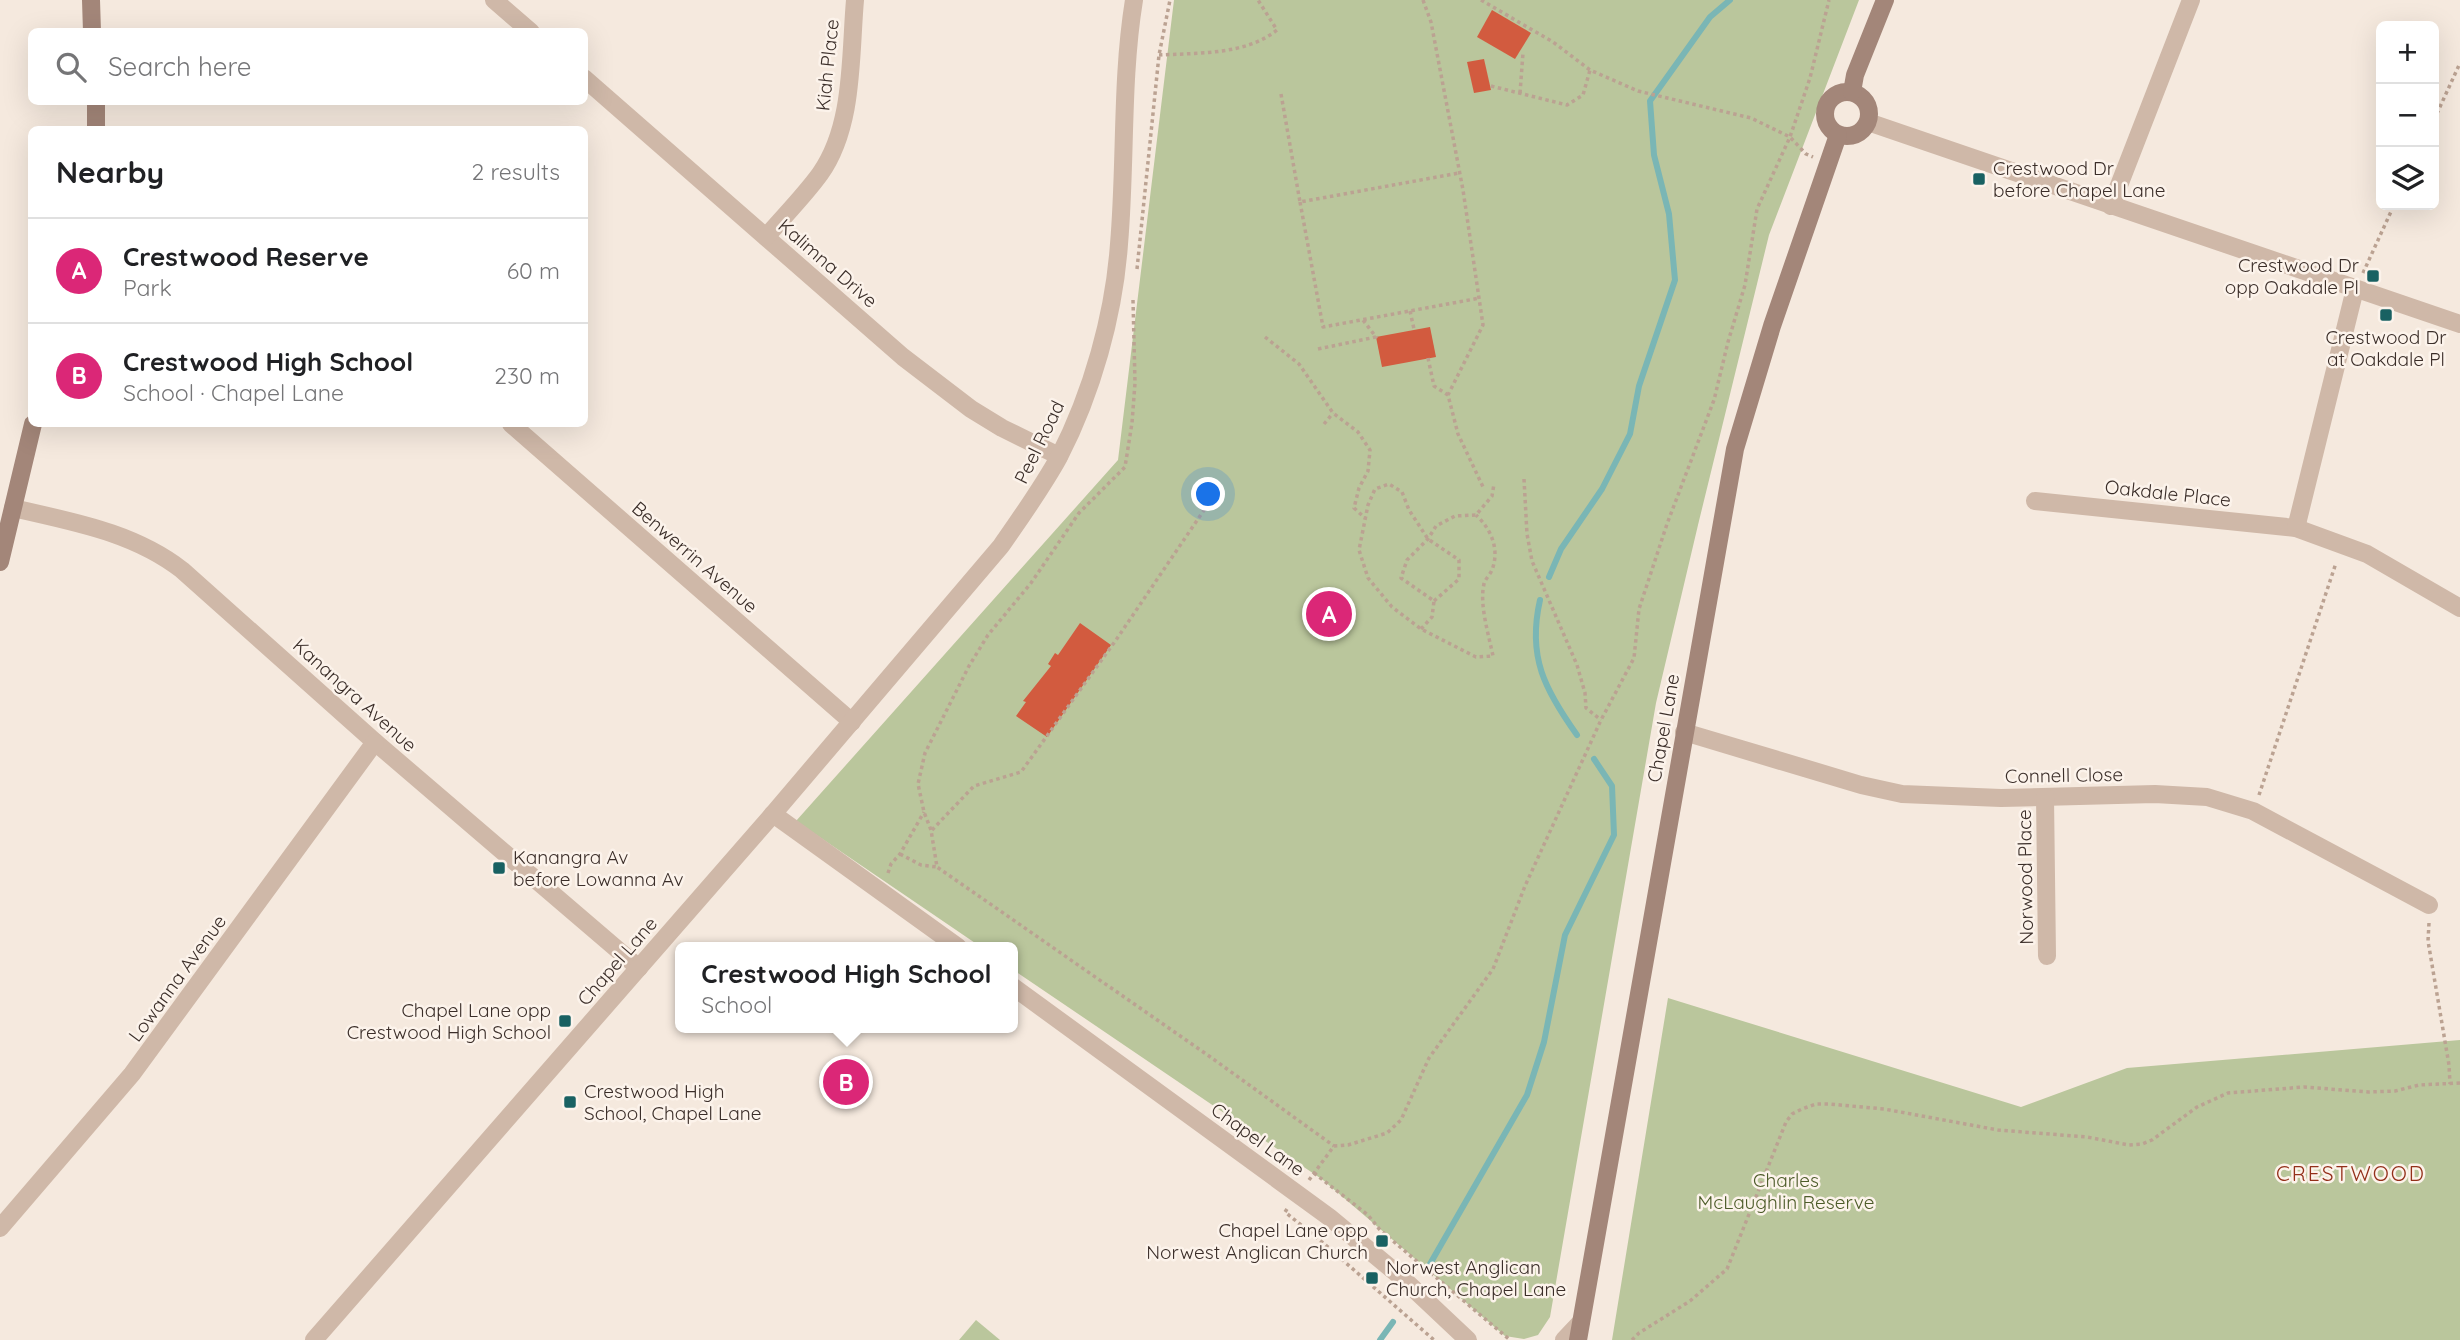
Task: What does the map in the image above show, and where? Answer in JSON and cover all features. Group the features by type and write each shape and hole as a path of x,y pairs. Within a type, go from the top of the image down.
{"main road":[{"path":"91,0 92,28"},
{"path":"1852,92 1855,75 1885,0"},
{"path":"1852,92 1867,104 1868,122 1856,135 1838,135 1825,122 1825,107 1835,95 1852,92"},
{"path":"96,105 96,126"},
{"name":"Chapel Lane","path":"1579,1331 1735,449 1772,326 1838,135"},
{"path":"0,562 32,427"}],"street":[{"path":"494,0 526,28"},
{"name":"Kiah Place","path":"766,237 821,174 836,143 846,109 855,0"},
{"name":"Peel Road","path":"772,814 1001,546 1034,500 1059,456 1098,357 1112,305 1119,244 1126,92 1134,0"},
{"path":"2111,206 2191,0"},
{"name":"Kalimna Drive","path":"588,81 903,357 1002,428 1059,456"},
{"path":"1868,122 2460,324"},
{"path":"2296,528 2355,289"},
{"name":"Benwerrin Avenue","path":"514,427 852,722"},
{"name":"Oakdale Place","path":"2035,501 2296,528 2367,554 2460,608"},
{"name":"Kanangra Avenue","path":"13,508 107,530 164,555 375,742 639,968"},
{"name":"Connell Close","path":"1684,732 1861,785 1902,794 2045,797 2155,793 2207,797 2253,811 2429,905"},
{"name":"Lowanna Avenue","path":"0,1228 132,1074 375,742"},
{"name":"Norwood Place","path":"2045,797 2047,956"},
{"path":"772,814 951,942"},
{"name":"Chapel Lane","path":"314,1340 772,814"},
{"name":"Chapel Lane","path":"1018,990 1298,1194 1400,1276 1468,1340"},
{"path":"1564,1340 1579,1331"}],"path":[{"path":"1137,273 1159,54 1170,0"},
{"path":"1159,54 1237,48 1265,40 1277,30 1258,0"},
{"path":"1423,0 1432,22 1483,324 1448,395 1458,434 1484,489"},
{"path":"1481,0 1553,42 1590,70 1640,92 1751,118 1790,137 1806,154 1829,162"},
{"path":"900,854 921,865 937,867 1334,1146 1348,1145 1387,1133 1401,1119 1429,1058 1493,969 1525,886 1601,720 1634,658 1639,609 1667,524 1714,400 1727,342 1745,285 1758,209 1790,137 1810,78 1829,0"},
{"path":"1520,93 1522,53"},
{"path":"2439,109 2460,63"},
{"path":"1491,86 1567,105 1583,95 1590,70"},
{"path":"1281,94 1323,327 1480,298"},
{"path":"1300,202 1459,173"},
{"path":"2355,289 2392,210"},
{"path":"937,867 919,783 925,753 969,666 988,635 1031,583 1079,513 1125,467 1135,383 1133,296"},
{"path":"1410,311 1414,330"},
{"path":"1318,349 1376,337 1363,320"},
{"path":"1265,337 1299,364 1333,413 1358,432 1370,450 1368,471 1359,488 1354,508 1366,518"},
{"path":"1428,358 1434,386 1448,395"},
{"path":"1324,424 1333,413"},
{"path":"1524,479 1527,534 1532,561 1577,665 1586,708 1601,720"},
{"path":"1421,629 1432,617 1434,601 1459,579 1460,560 1428,539 1409,510 1402,492 1389,484 1375,489 1359,550 1368,578 1392,607 1421,629 1476,657 1493,656 1487,632 1484,584 1493,568 1495,544 1488,526 1476,515 1455,516 1436,526 1428,539 1407,560 1401,578 1434,601"},
{"path":"1476,515 1492,496 1494,484"},
{"path":"931,830 974,786 1021,772 1116,640 1219,488"},
{"path":"2253,811 2343,545"},
{"path":"886,879 891,864 900,854 924,812"},
{"path":"2429,905 2428,941 2450,1084"},
{"path":"1632,1340 1690,1301 1727,1269 1786,1122 1792,1114 1816,1104 1884,1109 1986,1128 2087,1137 2129,1145 2152,1140 2197,1107 2228,1093 2304,1087 2368,1092 2395,1091 2419,1085 2460,1083"},
{"path":"1334,1146 1285,1212 1434,1340"},
{"path":"1314,1173 1368,1215 1380,1230 1510,1340"}],"green space":[{"path":"1174,0 1859,0 1769,235 1698,525 1656,703 1550,1317 1538,1335 1524,1339 1505,1336 1323,1180 1018,973 1018,942 974,942 796,821 1118,460"},
{"name":"Charles McLaughlin Reserve","path":"1668,998 2021,1107 2127,1068 2460,1040 2460,1340 1612,1340"},
{"path":"976,1320 1000,1340 959,1340"}],"building":[{"path":"1492,10 1531,33 1515,59 1477,37"},
{"path":"1484,59 1491,90 1474,93 1467,62"},
{"path":"1430,327 1436,357 1382,367 1376,337"},
{"path":"1080,623 1111,645 1047,737 1016,716 1026,702 1023,701 1051,666 1048,664 1055,653 1058,655"}],"waterway":[{"path":"1549,577 1561,549 1602,489 1630,434 1639,386 1675,280 1669,214 1654,155 1650,101 1710,17 1730,0"},
{"path":"1540,600 1536,639 1542,672 1556,703 1577,735"},
{"path":"1430,1264 1527,1095 1544,1042 1565,935 1614,835 1612,786 1594,759"},
{"path":"1380,1340 1393,1322"}],"place":[{"name":"Crestwood Dr before Chapel Lane","path":"1979,179"},
{"name":"Crestwood Dr opp Oakdale Pl","path":"2373,276"},
{"name":"Crestwood Dr at Oakdale Pl","path":"2386,315"},
{"name":"Crestwood Reserve","path":"1329,614"},
{"name":"Kanangra Av before Lowanna Av","path":"499,868"},
{"name":"Chapel Lane opp Crestwood High School","path":"565,1021"},
{"name":"Crestwood High School","path":"846,1082"},
{"name":"Crestwood High School, Chapel Lane","path":"570,1102"},
{"name":"Chapel Lane opp Norwest Anglican Church","path":"1382,1241"},
{"name":"Norwest Anglican Church, Chapel Lane","path":"1372,1278"}],"district":[{"name":"CRESTWOOD","path":"2351,1173"}]}
